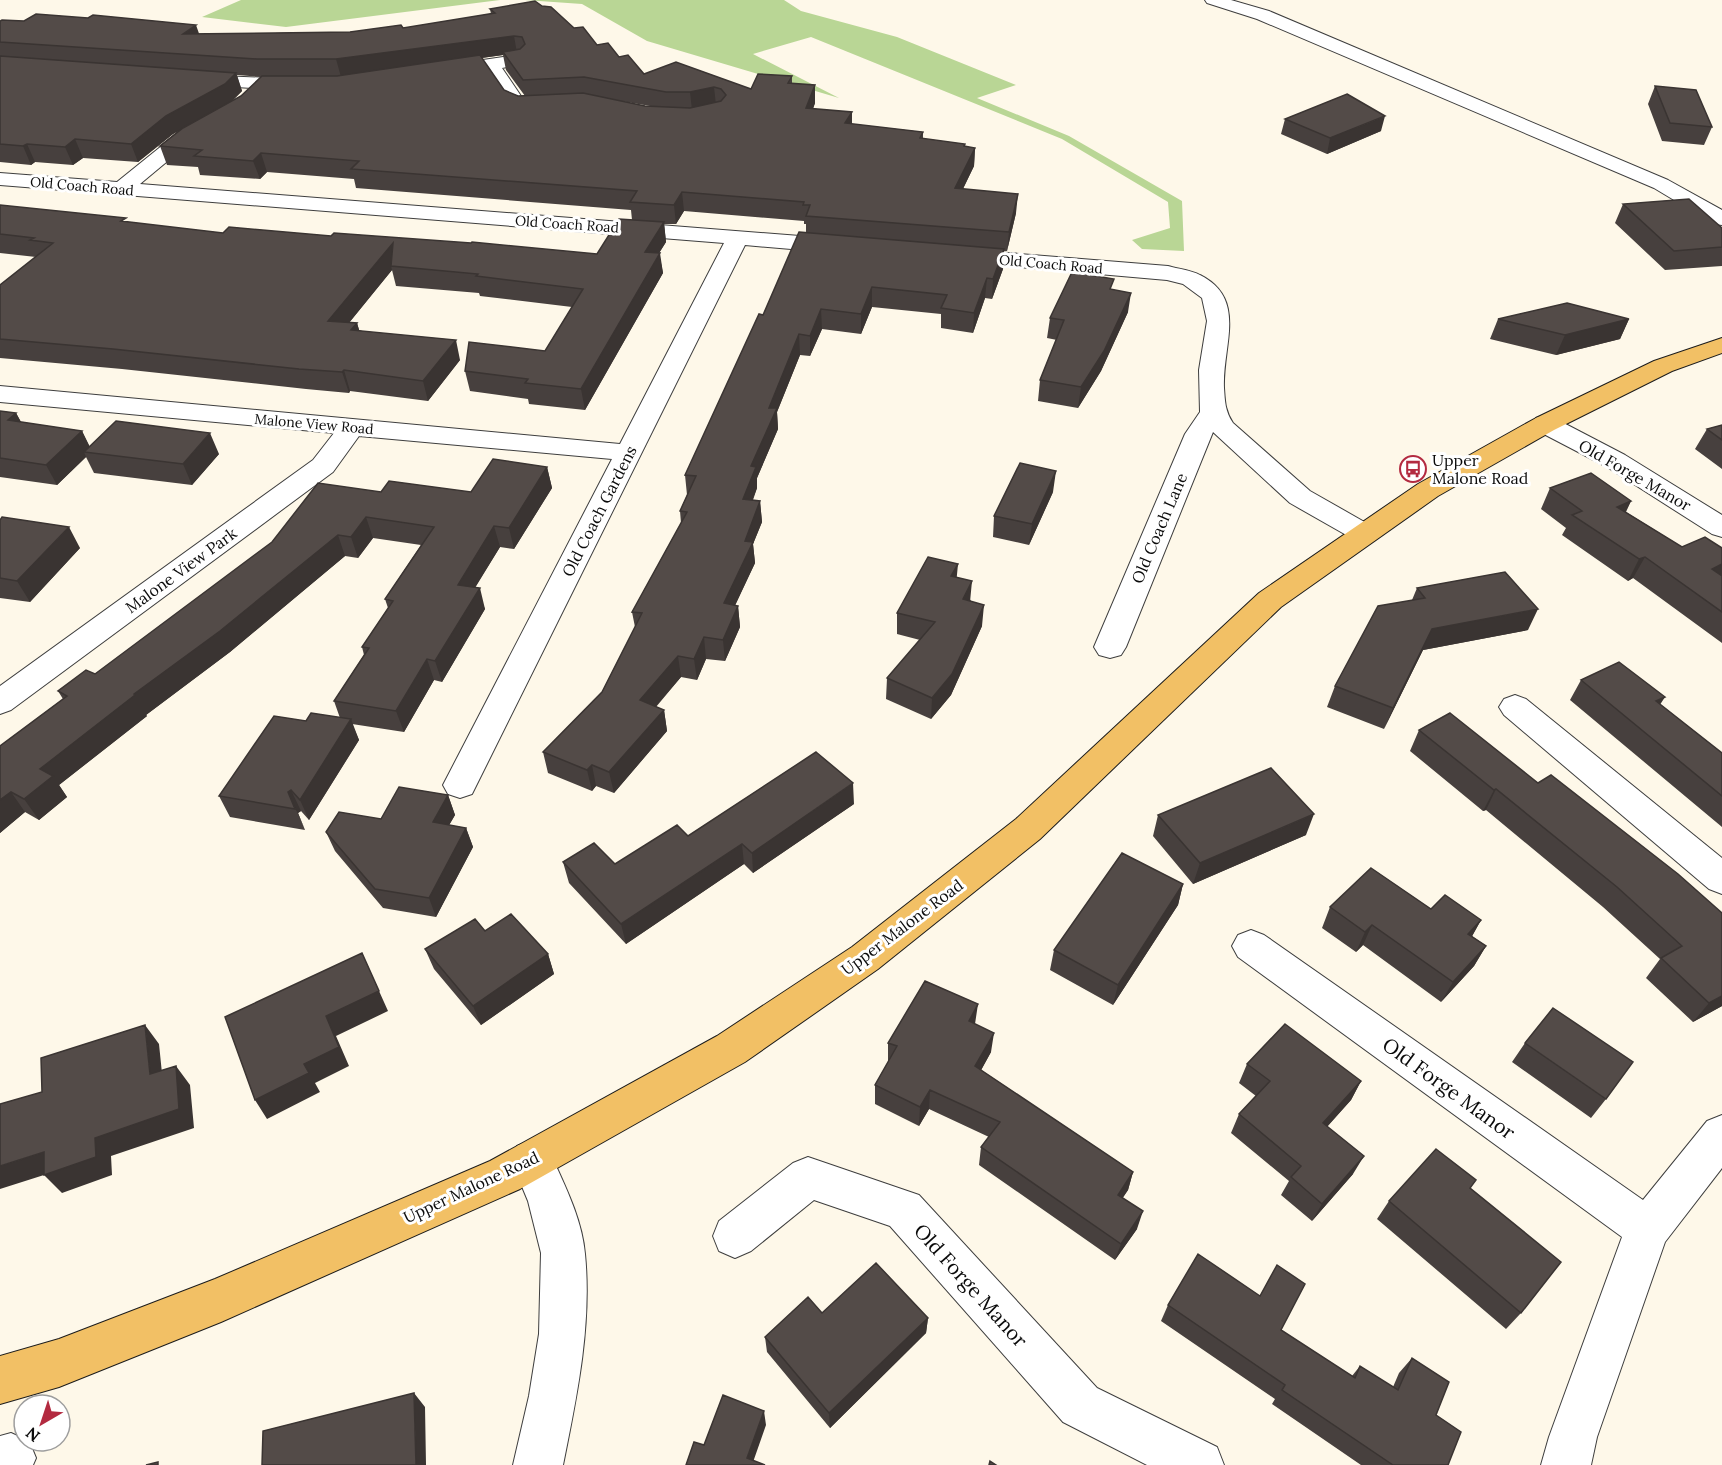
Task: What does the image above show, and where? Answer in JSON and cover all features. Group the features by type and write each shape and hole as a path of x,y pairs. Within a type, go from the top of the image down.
{"main road":[{"name":"Upper Malone Road","path":"0,1380 59,1363 221,1299 506,1174 731,1049 865,958 1028,829 1270,600 1428,490 1545,424 1663,366 1722,345"}],"street":[{"path":"1213,0 1263,15 1661,184 1722,219"},
{"path":"422,74 517,60"},
{"path":"491,65 516,103 521,106 569,103"},
{"path":"178,79 262,85 319,85"},
{"path":"246,100 262,85"},
{"path":"121,189 182,140 220,118"},
{"name":"Old Coach Road","path":"0,179 854,247"},
{"name":"Old Coach Gardens","path":"460,785 738,237"},
{"name":"Old Coach Road","path":"935,254 1168,273 1191,279 1213,295 1219,321 1211,370 1214,412"},
{"name":"Malone View Road","path":"0,394 628,453"},
{"path":"1214,412 1223,428 1300,497 1365,534"},
{"name":"Old Coach Lane","path":"1110,647 1198,434 1214,412"},
{"name":"Old Forge Manor","path":"1545,424 1616,461 1722,528"},
{"name":"Malone View Park","path":"0,702 324,466 352,428"},
{"path":"1515,707 1722,879"},
{"name":"Old Forge Manor","path":"1251,946 1647,1229"},
{"path":"1566,1465 1573,1437 1647,1229 1722,1135"},
{"path":"532,1160 550,1201 563,1253 562,1334 553,1396 538,1465"},
{"name":"Old Forge Manor","path":"735,1236 808,1178 904,1210 1080,1405 1199,1465"}],"green space":[{"path":"241,0 500,0 286,27 202,17"},
{"path":"525,0 784,0 801,11 897,37 1016,85 977,98 1069,136 1182,201 1184,251 1142,249 1132,240 1170,228 1168,202 1062,139 811,37 753,54 839,98 647,41 582,4"}],"building":[{"path":"535,1 542,6 551,7 574,28 583,27 597,45 608,43 619,57 628,55 644,74 676,62 751,89 758,74 792,76 788,83 815,85 806,108 852,112 845,123 923,132 920,138 965,144 964,146 975,148 955,188 1018,194 1009,232 806,216 810,205 803,205 804,202 682,192 674,205 630,202 637,191 351,169 359,161 261,153 253,161 194,156 202,150 160,146 183,128 241,96 262,76 337,76 480,55 504,90 518,96 583,93 645,106 690,108 721,101 726,95 721,89 714,87 690,92 666,92 584,77 523,80 503,52 520,49 525,44 522,37 514,36 336,59 257,59 0,42 0,21 24,21 36,14 88,18 93,15 196,25 183,34 350,32 401,25 403,28 495,13 490,9"},
{"path":"0,56 236,73 225,84 166,116 131,144 75,139 65,147 27,144 23,146 0,144"},
{"path":"1655,86 1696,90 1712,127 1670,123"},
{"path":"1347,94 1385,116 1330,138 1285,119"},
{"path":"1689,199 1722,228 1722,247 1674,251 1623,204"},
{"path":"0,205 126,218 121,221 223,233 229,227 331,236 334,233 472,242 597,254 619,219 664,222 645,252 660,253 581,389 525,383 528,379 465,371 469,342 545,351 583,289 476,276 478,274 391,266 393,243 328,321 357,323 351,330 456,340 423,381 344,370 342,372 299,369 0,339 0,285 53,243 0,234"},
{"path":"799,232 1004,249 993,279 987,278 974,313 941,308 947,295 872,287 861,314 821,309 810,336 799,334 769,408 777,408 751,466 756,467 743,499 760,501 745,541 753,542 724,603 738,606 723,640 704,637 694,659 678,656 640,700 664,710 609,772 592,765 587,770 543,752 602,692 642,613 632,612 687,512 680,511 696,476 685,475 759,314 763,315"},
{"path":"1072,272 1114,279 1110,289 1131,293 1104,351 1081,387 1040,380 1064,320 1050,318"},
{"path":"1567,303 1629,319 1565,335 1498,319"},
{"path":"0,411 16,413 8,420 82,431 46,465 0,458"},
{"path":"116,421 210,433 183,464 84,452"},
{"path":"1722,425 1722,440 1707,429"},
{"path":"493,459 547,467 509,528 494,526 458,585 480,588 435,661 427,659 396,711 334,701 369,648 362,647 393,601 385,599 434,527 366,517 351,537 338,535 220,631 134,694 40,769 53,776 24,799 11,792 0,800 0,746 67,696 58,691 86,670 95,674 272,542 318,483 381,492 389,481 471,492"},
{"path":"1020,463 1056,471 1032,524 994,516"},
{"path":"1591,473 1631,501 1617,507 1682,547 1705,537 1722,548 1722,564 1712,569 1722,576 1722,612 1645,557 1639,559 1572,515 1582,511 1550,488"},
{"path":"2,517 69,527 17,581 0,578 0,520"},
{"path":"928,557 958,564 951,576 972,581 963,599 984,605 952,674 932,698 887,678 935,622 897,613"},
{"path":"1505,572 1538,609 1432,629 1393,708 1335,686 1378,606 1425,598 1417,588"},
{"path":"1619,662 1665,697 1656,701 1722,753 1722,796 1581,680"},
{"path":"311,713 351,719 300,800 291,790 288,792 295,809 219,796 274,716 306,721"},
{"path":"1450,713 1538,783 1551,775 1678,874 1722,913 1722,996 1709,1003 1661,958 1682,946 1617,887 1419,730"},
{"path":"816,752 853,783 752,853 742,844 621,924 563,862 594,843 615,864 677,825 688,836"},
{"path":"1271,768 1314,814 1200,863 1158,815"},
{"path":"399,787 448,795 433,822 466,828 429,898 375,889 326,832 339,812 381,819"},
{"path":"1122,853 1183,884 1118,985 1054,950"},
{"path":"1371,868 1431,909 1445,895 1481,920 1468,934 1486,946 1453,982 1372,925 1365,932 1330,907"},
{"path":"511,914 548,954 473,1006 425,949 475,919 485,931"},
{"path":"362,953 379,991 326,1016 339,1047 304,1064 309,1073 255,1100 225,1017"},
{"path":"925,981 978,1004 969,1021 994,1033 975,1066 1133,1172 1118,1195 1143,1211 1121,1244 981,1147 1000,1122 930,1090 920,1107 875,1085 897,1046 888,1043"},
{"path":"1553,1008 1633,1062 1606,1099 1525,1043"},
{"path":"1285,1024 1361,1081 1323,1123 1364,1156 1322,1204 1291,1177 1301,1166 1239,1114 1270,1081 1247,1064"},
{"path":"145,1025 150,1074 176,1066 179,1109 95,1138 96,1157 44,1175 44,1152 0,1166 0,1104 42,1092 41,1058"},
{"path":"1436,1149 1476,1180 1470,1188 1561,1262 1521,1313 1389,1201"},
{"path":"1198,1254 1260,1296 1277,1265 1305,1284 1281,1330 1355,1378 1360,1366 1398,1390 1412,1358 1449,1382 1436,1415 1461,1432 1448,1465 1393,1465 1282,1390 1285,1385 1168,1305"},
{"path":"876,1263 928,1318 829,1413 765,1337 808,1297 822,1313"},
{"path":"414,1393 416,1465 262,1465 263,1431"},
{"path":"723,1395 764,1411 747,1458 765,1465 686,1465 694,1442 704,1445"}],"place":[{"name":"Upper Malone Road","path":"1413,469"}]}
